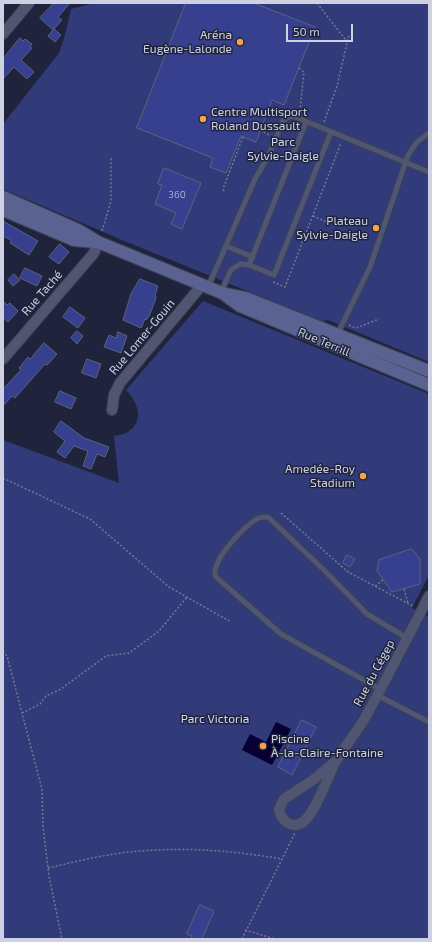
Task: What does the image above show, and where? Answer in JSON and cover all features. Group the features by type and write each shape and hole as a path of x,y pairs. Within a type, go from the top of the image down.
{"street":[{"path":"3,34 29,3"},
{"name":"Rue Terrill","path":"3,197 78,230 98,242 221,293 240,306 332,346 429,385"},
{"name":"Rue Terrill","path":"3,210 74,240 98,242"},
{"name":"Rue Taché","path":"3,359 94,253 98,242"},
{"name":"Rue Lomer-Gouin","path":"112,410 114,395 120,383 205,286"},
{"name":"Rue Terrill","path":"221,293 246,298 429,371"},
{"name":"Rue du Cégep","path":"337,760 281,803 279,809 280,816 285,822 292,825 299,824 308,817 337,760 355,734 429,596"}],"lane":[{"path":"205,286 226,246 255,179 268,157 283,121 286,119 293,116 429,172"},
{"path":"250,265 306,122"},
{"path":"221,293 231,270 240,264 250,265 274,275 331,132"},
{"path":"332,346 370,267 411,149 429,133"},
{"path":"226,246 253,257"},
{"path":"407,638 367,614 324,570 268,517 259,518 238,534 225,550 215,569 214,573 216,577 278,632 429,722"}],"path":[{"path":"317,3 345,39 348,40"},
{"path":"322,128 337,86 349,35"},
{"path":"298,68 304,72 299,119"},
{"path":"269,109 281,114 286,119"},
{"path":"260,130 276,138"},
{"path":"224,191 243,137"},
{"path":"98,242 111,201 111,157"},
{"path":"312,216 327,222"},
{"path":"343,323 356,328 379,319"},
{"path":"3,478 90,519 169,587 231,622"},
{"path":"281,514 340,566 422,610"},
{"path":"375,586 383,580"},
{"path":"404,589 408,603"},
{"path":"22,713 40,704 46,696 61,689 106,656 129,653 159,631 187,597"},
{"path":"3,651 7,656 42,788 43,826 48,868 62,939"},
{"path":"242,939 245,930 299,824"},
{"path":"48,868 141,850 237,851 282,859"},
{"path":"245,930 275,939"}],"green space":[{"name":"Parc Sylvie-Daigle","path":"94,3 429,3 429,362 328,320 321,321 122,240 3,189 3,124 59,53 71,9"},
{"name":"Parc Victoria","path":"203,301 429,394 429,575 412,608 429,617 429,939 3,939 3,440 119,483 114,436 124,434 131,430 138,419 136,404 126,390"}],"shaded area":[{"name":"Piscine À-la-Claire-Fontaine","path":"276,722 291,729 272,765 242,750 250,734 266,742"}],"building":[{"path":"54,3 70,3 58,17 62,20 54,29 61,35 55,42 48,36 53,30 40,18"},
{"path":"186,3 254,3 315,27 284,105 272,100 256,142 241,136 226,173 210,167 213,158 137,128"},
{"path":"20,38 23,41 25,39 32,44 30,47 32,48 21,60 34,72 27,79 14,67 3,79 3,59"},
{"path":"164,168 201,183 182,229 171,224 176,213 155,204 162,185 158,184"},
{"path":"3,221 38,241 29,255 10,243 11,240 3,236"},
{"path":"60,244 69,252 59,264 49,257"},
{"path":"25,268 42,276 37,286 20,278"},
{"path":"14,274 20,280 13,286 8,280"},
{"path":"140,279 158,286 155,301 149,316 146,320 145,319 141,328 123,320 131,294"},
{"path":"3,301 7,305 10,303 18,311 8,322 3,318"},
{"path":"70,307 85,318 78,328 63,317"},
{"path":"77,331 83,336 77,344 71,338"},
{"path":"118,332 127,336 121,353 104,347 109,335 116,338"},
{"path":"44,343 57,354 47,365 45,364 15,398 12,396 3,406 3,389 21,370 19,368 28,357 30,359"},
{"path":"87,359 101,364 96,378 82,373"},
{"path":"60,391 76,398 71,409 55,402"},
{"path":"61,421 84,438 109,447 105,457 97,454 91,469 83,466 88,451 74,446 65,458 57,452 65,441 54,432"},
{"path":"412,549 420,559 420,584 392,592 377,571 379,560"},
{"path":"347,555 355,559 350,567 343,563"},
{"path":"302,720 316,727 292,775 278,767"},
{"path":"200,905 214,911 202,939 191,939 192,936 187,934"}],"place":[{"name":"Aréna Eugène-Lalonde","path":"240,42"},
{"name":"Centre Multisport Roland Dussault","path":"203,119"},
{"name":"Plateau Sylvie-Daigle","path":"376,228"},
{"name":"Amedée-Roy Stadium","path":"363,476"},
{"name":"Piscine À-la-Claire-Fontaine","path":"263,746"}]}
